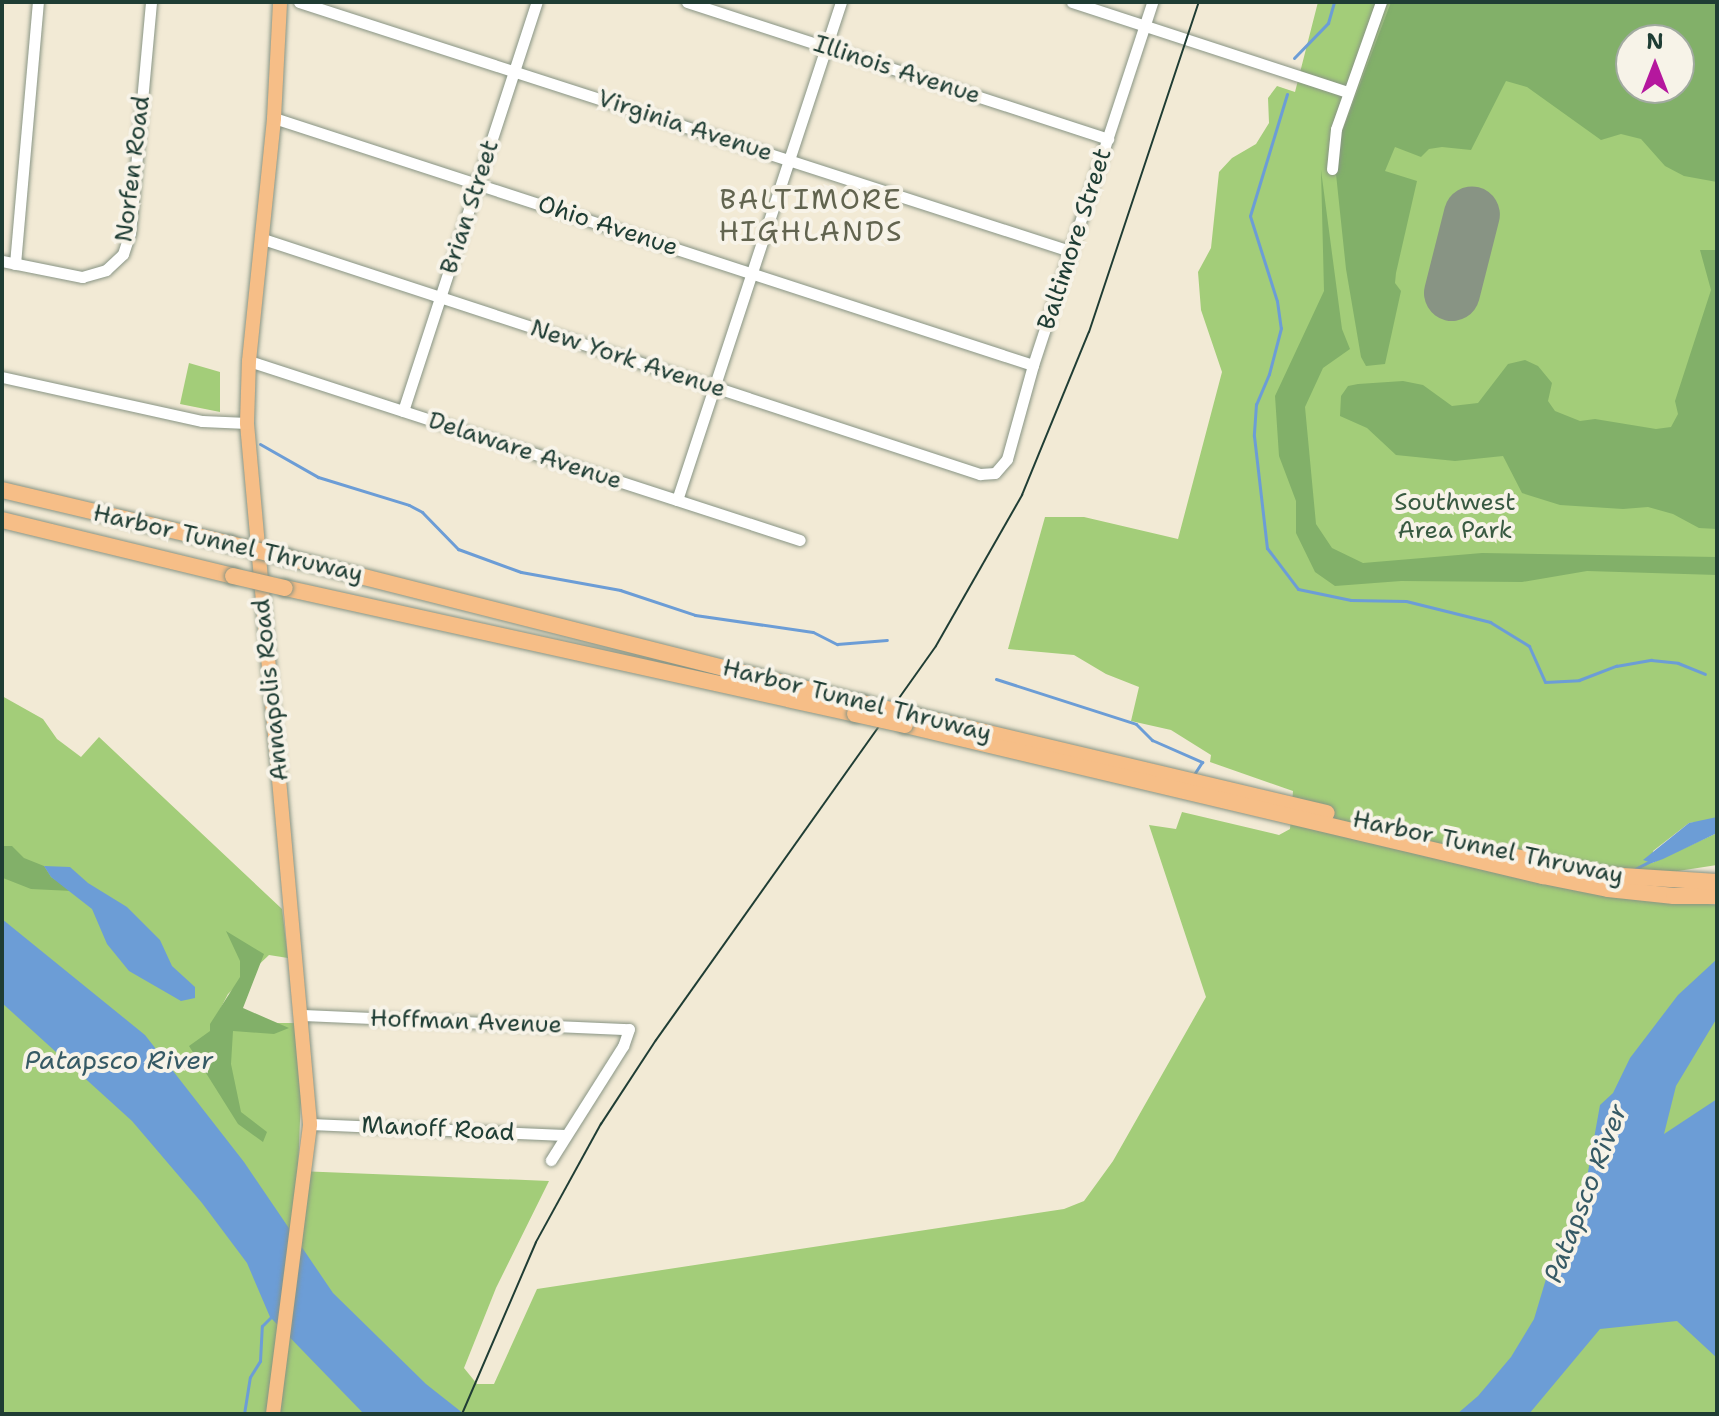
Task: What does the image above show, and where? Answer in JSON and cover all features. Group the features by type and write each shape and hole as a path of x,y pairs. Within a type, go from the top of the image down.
{"highway":[{"name":"Harbor Tunnel Thruway","path":"2,490 285,557 858,708"},
{"name":"Harbor Tunnel Thruway","path":"2,520 285,588 858,708 1556,878 1661,895 1717,896"},
{"name":"Harbor Tunnel Thruway","path":"1121,770 1553,866 1635,879 1717,882"}],"main road":[{"name":"Annapolis Road","path":"273,1414 310,1124 303,1015 247,423 249,361 274,118 280,2"}],"street":[{"path":"15,264 38,2"},
{"name":"Norfen Road","path":"2,261 82,277 106,270 123,254 130,233 151,2"},
{"name":"Virginia Avenue","path":"299,2 1070,251"},
{"name":"Brian Street","path":"403,411 537,2"},
{"name":"Illinois Avenue","path":"687,2 1108,139"},
{"path":"677,500 841,2"},
{"path":"1072,2 1348,92"},
{"name":"Baltimore Street","path":"995,473 1007,459 1033,365 1152,2"},
{"path":"1332,169 1334,137 1381,2"},
{"name":"Ohio Avenue","path":"274,118 1033,365"},
{"name":"New York Avenue","path":"263,239 980,474 995,473"},
{"name":"Delaware Avenue","path":"249,361 800,540"},
{"path":"2,377 202,421 247,423"},
{"name":"Hoffman Avenue","path":"303,1015 629,1029 623,1046 565,1135"},
{"name":"Manoff Road","path":"310,1124 565,1135"},
{"path":"551,1160 565,1135"}],"green space":[{"name":"Southwest Area Park","path":"1318,2 1717,2 1717,820 1689,823 1653,851 1652,863 1717,833 1717,865 1652,875 1643,897 1717,905 1717,1414 2,1414 2,696 43,719 57,739 81,757 99,737 282,909 288,958 269,955 228,994 213,1023 295,1023 301,1096 298,1171 549,1181 496,1288 464,1368 477,1384 494,1384 537,1289 1064,1209 1084,1201 1113,1161 1206,997 1149,825 1176,829 1182,812 1279,835 1290,829 1293,791 1210,762 1211,755 1171,730 1131,721 1139,687 1106,674 1074,655 1008,649 1045,517 1084,517 1178,539 1222,372 1201,310 1198,272 1211,248 1219,172 1232,158 1256,144 1269,123 1268,98 1277,86 1295,92"},
{"path":"1391,2 1717,2 1717,182 1684,176 1665,166 1641,139 1621,134 1601,140 1527,87 1506,81 1471,150 1442,147 1429,149 1421,157 1395,147 1385,171 1417,181 1396,273 1395,283 1401,291 1385,364 1366,366 1361,357 1346,269 1336,174 1342,132"},
{"path":"1321,170 1342,329 1350,349 1323,368 1305,407 1316,524 1332,548 1363,563 1482,553 1717,557 1717,575 1587,571 1522,582 1401,581 1335,586 1315,572 1296,533 1296,501 1279,456 1275,396 1324,291"},
{"path":"1700,250 1717,250 1717,529 1699,528 1673,514 1648,507 1623,509 1560,505 1522,493 1503,456 1455,461 1396,455 1367,428 1340,416 1341,396 1348,386 1358,384 1403,381 1423,385 1452,406 1478,403 1508,364 1525,360 1538,366 1552,383 1548,401 1555,411 1580,421 1595,419 1656,429 1671,427 1678,414 1675,401 1711,290"},
{"path":"189,363 220,372 220,412 180,404"},
{"path":"2,846 12,846 24,858 44,866 51,877 72,891 31,889 3,878"},
{"path":"226,931 264,954 243,1008 289,1028 274,1034 233,1031 231,1064 241,1112 267,1132 263,1142 238,1124 189,1046 210,1031 210,1024 240,977 240,961"}],"water":[{"path":"1717,817 1717,833 1663,859 1652,863 1643,860 1689,823"},
{"path":"44,866 70,867 88,883 127,907 160,940 172,966 195,987 195,998 181,1001 129,971 107,944 92,909 51,877"},
{"name":"Patapsco River","path":"2,919 145,1035 244,1162 333,1293 426,1384 464,1414 364,1414 270,1317 247,1263 202,1203 132,1121 2,1003"},
{"name":"Patapsco River","path":"1717,959 1717,1018 1676,1086 1664,1134 1717,1099 1717,1358 1677,1321 1600,1329 1529,1414 1457,1414 1478,1396 1511,1357 1534,1319 1549,1269 1586,1183 1600,1105 1613,1093 1630,1058 1678,995"}],"waterway":[{"path":"1294,58 1328,23 1334,2"},
{"path":"1287,94 1250,216 1277,301 1281,328 1269,374 1256,404 1254,436 1267,548 1298,589 1351,600 1406,601 1490,622 1529,646 1545,682 1579,680 1616,666 1651,660 1678,663 1705,674"},
{"path":"260,444 318,477 409,505 422,512 458,549 521,572 620,590 695,615 813,632 837,644 887,640"},
{"path":"996,679 1136,724 1152,740 1202,762 1193,776"},
{"path":"1633,870 1651,861"},
{"path":"244,1414 250,1377 260,1361 262,1326 271,1317"}],"runway":[{"path":"1452,293 1472,214"}],"tram line":[{"path":"462,1414 536,1242 601,1124 656,1040 936,646 1022,495 1089,332 1199,2"}],"district":[{"name":"BALTIMORE HIGHLANDS","path":"811,215"}]}
